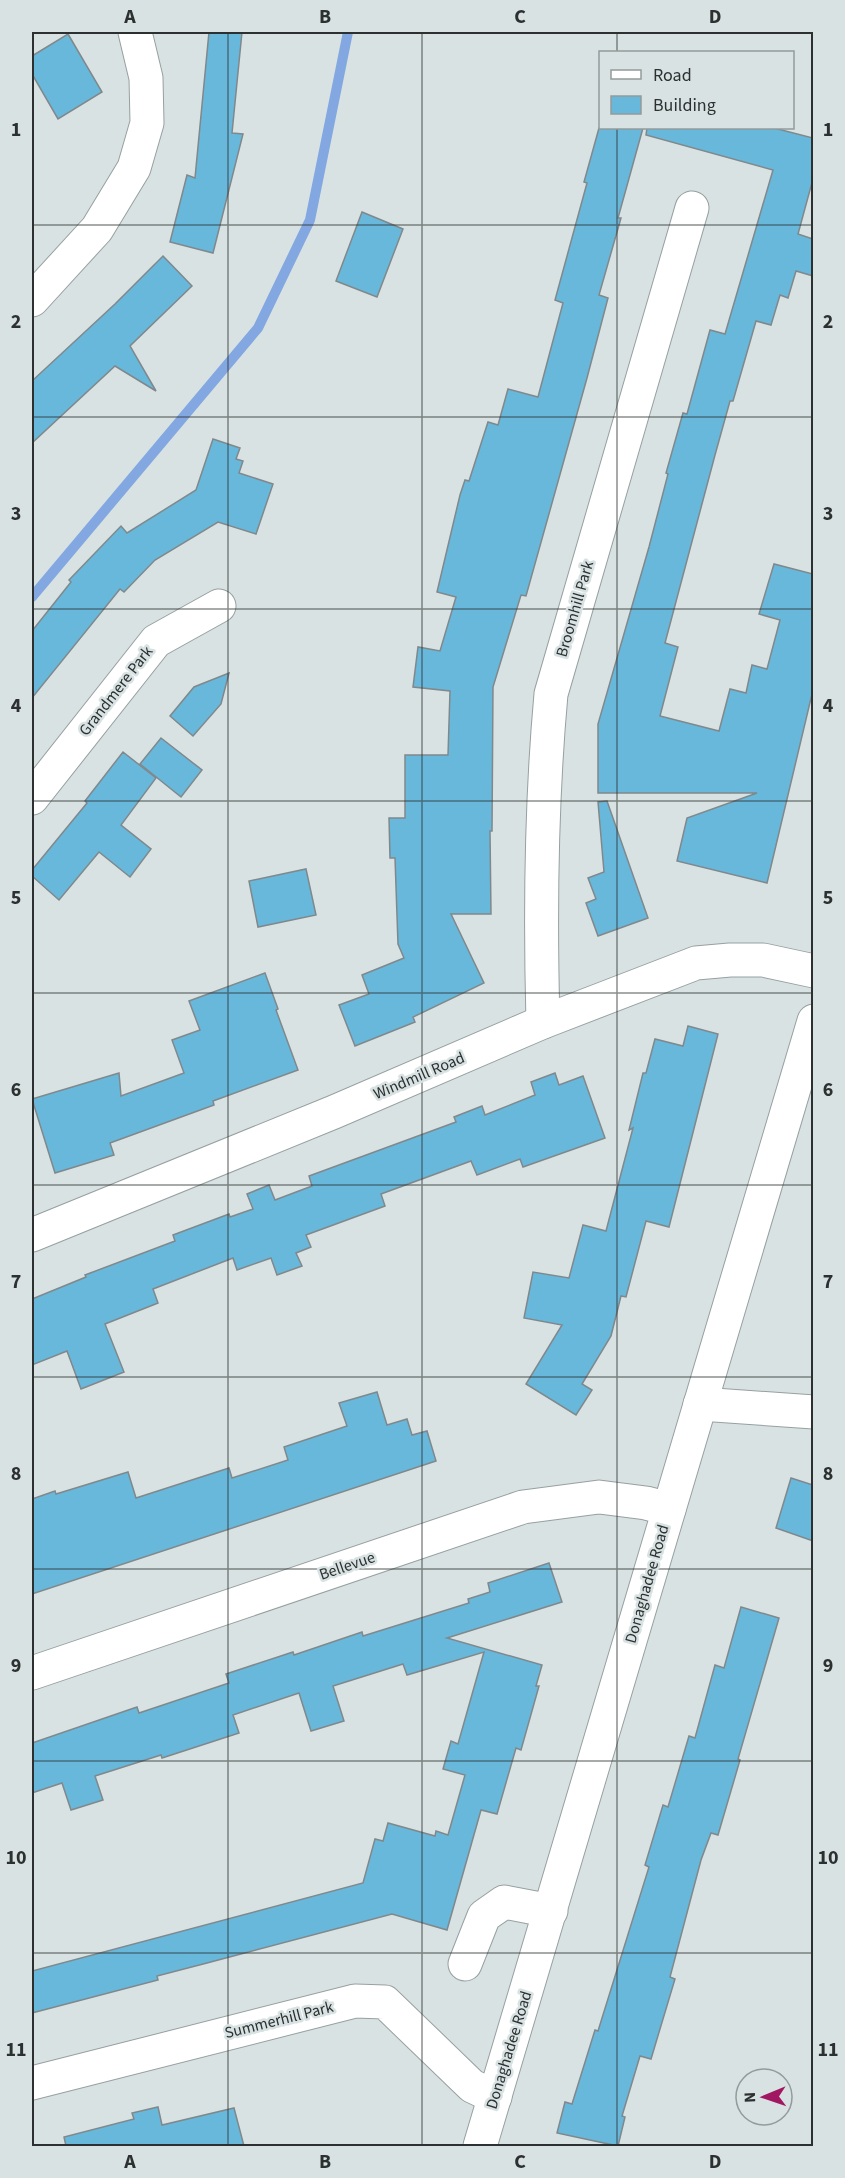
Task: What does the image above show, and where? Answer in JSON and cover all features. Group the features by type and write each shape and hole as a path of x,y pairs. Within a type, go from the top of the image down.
{"street":[{"path":"32,300 97,230 134,168 147,123 146,78 135,32"},
{"name":"Broomhill Park","path":"543,1022 545,757 551,694 692,208"},
{"name":"Grandmere Park","path":"32,798 156,641 219,606"},
{"name":"Windmill Road","path":"32,1235 334,1112 543,1022 696,963 763,960 813,971"},
{"name":"Donaghadee Road","path":"480,2146 813,1022"},
{"path":"700,1404 813,1412"},
{"name":"Bellevue","path":"32,1673 523,1507 599,1497 646,1503 669,1509"},
{"path":"465,1964 483,1916 504,1902 551,1911"},
{"name":"Summerhill Park","path":"32,2083 355,2001 385,2002 471,2086 495,2097"}],"building":[{"path":"209,32 242,32 232,133 243,134 213,253 170,242 187,175 195,178"},
{"path":"68,34 102,92 58,119 32,74 32,56"},
{"path":"599,128 643,129 599,295 608,298 587,378 526,596 521,595 493,687 491,914 451,914 484,983 413,1017 415,1022 355,1046 339,1005 369,994 362,975 404,958 398,944 395,858 390,858 389,818 405,818 405,755 448,755 450,691 413,687 418,647 440,651 456,597 437,592 460,495 465,480 469,481 488,422 498,425 508,389 538,397 563,303 555,300 587,183 584,182"},
{"path":"647,129 778,129 813,138 813,179 798,234 813,239 813,276 796,271 788,298 780,295 771,325 756,321 733,401 730,401 665,643 678,647 660,716 719,731 730,689 746,693 752,665 767,669 780,620 759,614 774,564 813,574 813,690 767,883 677,861 687,818 757,793 598,793 598,724 649,547 668,474 666,473 683,413 687,414 710,330 725,334 773,170 646,135"},
{"path":"362,212 403,229 377,297 336,281"},
{"path":"163,256 192,286 130,346 156,391 115,366 32,443 32,381"},
{"path":"213,439 240,448 236,459 243,461 239,473 273,484 256,534 218,522 155,560 124,592 120,589 32,698 32,631 71,582 69,580 121,526 127,533 196,490"},
{"path":"229,673 221,704 193,736 170,716 194,687"},
{"path":"161,738 202,770 181,797 140,764"},
{"path":"123,752 156,778 121,825 151,849 130,877 99,852 59,900 32,876 32,870 87,803 85,801"},
{"path":"607,801 648,918 598,936 586,903 596,899 588,878 604,872 598,802"},
{"path":"306,869 316,915 258,927 249,881"},
{"path":"265,973 298,1070 213,1101 214,1105 110,1143 114,1155 55,1173 32,1099 119,1073 121,1096 184,1073 172,1040 200,1030 189,1001"},
{"path":"688,1026 718,1034 669,1227 646,1221 626,1297 621,1296 611,1336 582,1384 592,1390 576,1415 526,1384 562,1325 524,1318 533,1272 569,1278 583,1225 606,1231 633,1128 629,1130 643,1073 646,1073 655,1039 683,1046"},
{"path":"555,1073 559,1085 583,1076 605,1138 523,1167 520,1159 477,1175 471,1161 381,1194 385,1206 306,1235 311,1247 296,1253 302,1266 277,1275 271,1258 237,1270 233,1258 153,1289 158,1303 105,1324 124,1372 81,1389 67,1351 32,1365 32,1299 86,1277 85,1275 175,1241 173,1235 229,1214 230,1217 253,1209 247,1194 269,1185 275,1200 312,1186 309,1176 456,1122 454,1117 482,1106 485,1115 535,1095 531,1082"},
{"path":"377,1392 387,1425 407,1419 412,1435 427,1431 436,1461 32,1594 32,1499 128,1472 136,1498 229,1468 232,1478 288,1460 284,1447 347,1426 339,1403"},
{"path":"791,1478 813,1485 813,1541 776,1528"},
{"path":"549,1563 562,1602 447,1638 542,1665 536,1686 539,1686 521,1750 516,1748 497,1814 481,1810 447,1930 392,1914 157,1976 158,1980 32,2013 32,1971 363,1883 375,1839 383,1841 388,1823 435,1836 436,1831 448,1835 465,1775 443,1769 451,1741 458,1744 484,1652 407,1675 403,1664 333,1686 344,1721 311,1731 299,1693 233,1715 239,1733 162,1758 161,1755 95,1776 103,1800 71,1810 62,1783 32,1793 32,1743 137,1707 139,1713 229,1683 226,1674 293,1652 294,1655 362,1632 363,1636 469,1603 468,1599 490,1592 488,1583"},
{"path":"741,1607 779,1618 718,1835 711,1833 701,1860 670,1977 675,1979 651,2059 640,2056 622,2116 625,2117 618,2146 557,2133 565,2102 572,2104 595,2030 598,2031 649,1867 645,1865 663,1805 668,1807 689,1736 695,1738 715,1665 724,1668"},
{"path":"158,2107 162,2125 234,2108 244,2146 66,2146 64,2137 134,2119 132,2113"}],"waterway":[{"path":"32,597 258,328 310,220 348,32"}]}
